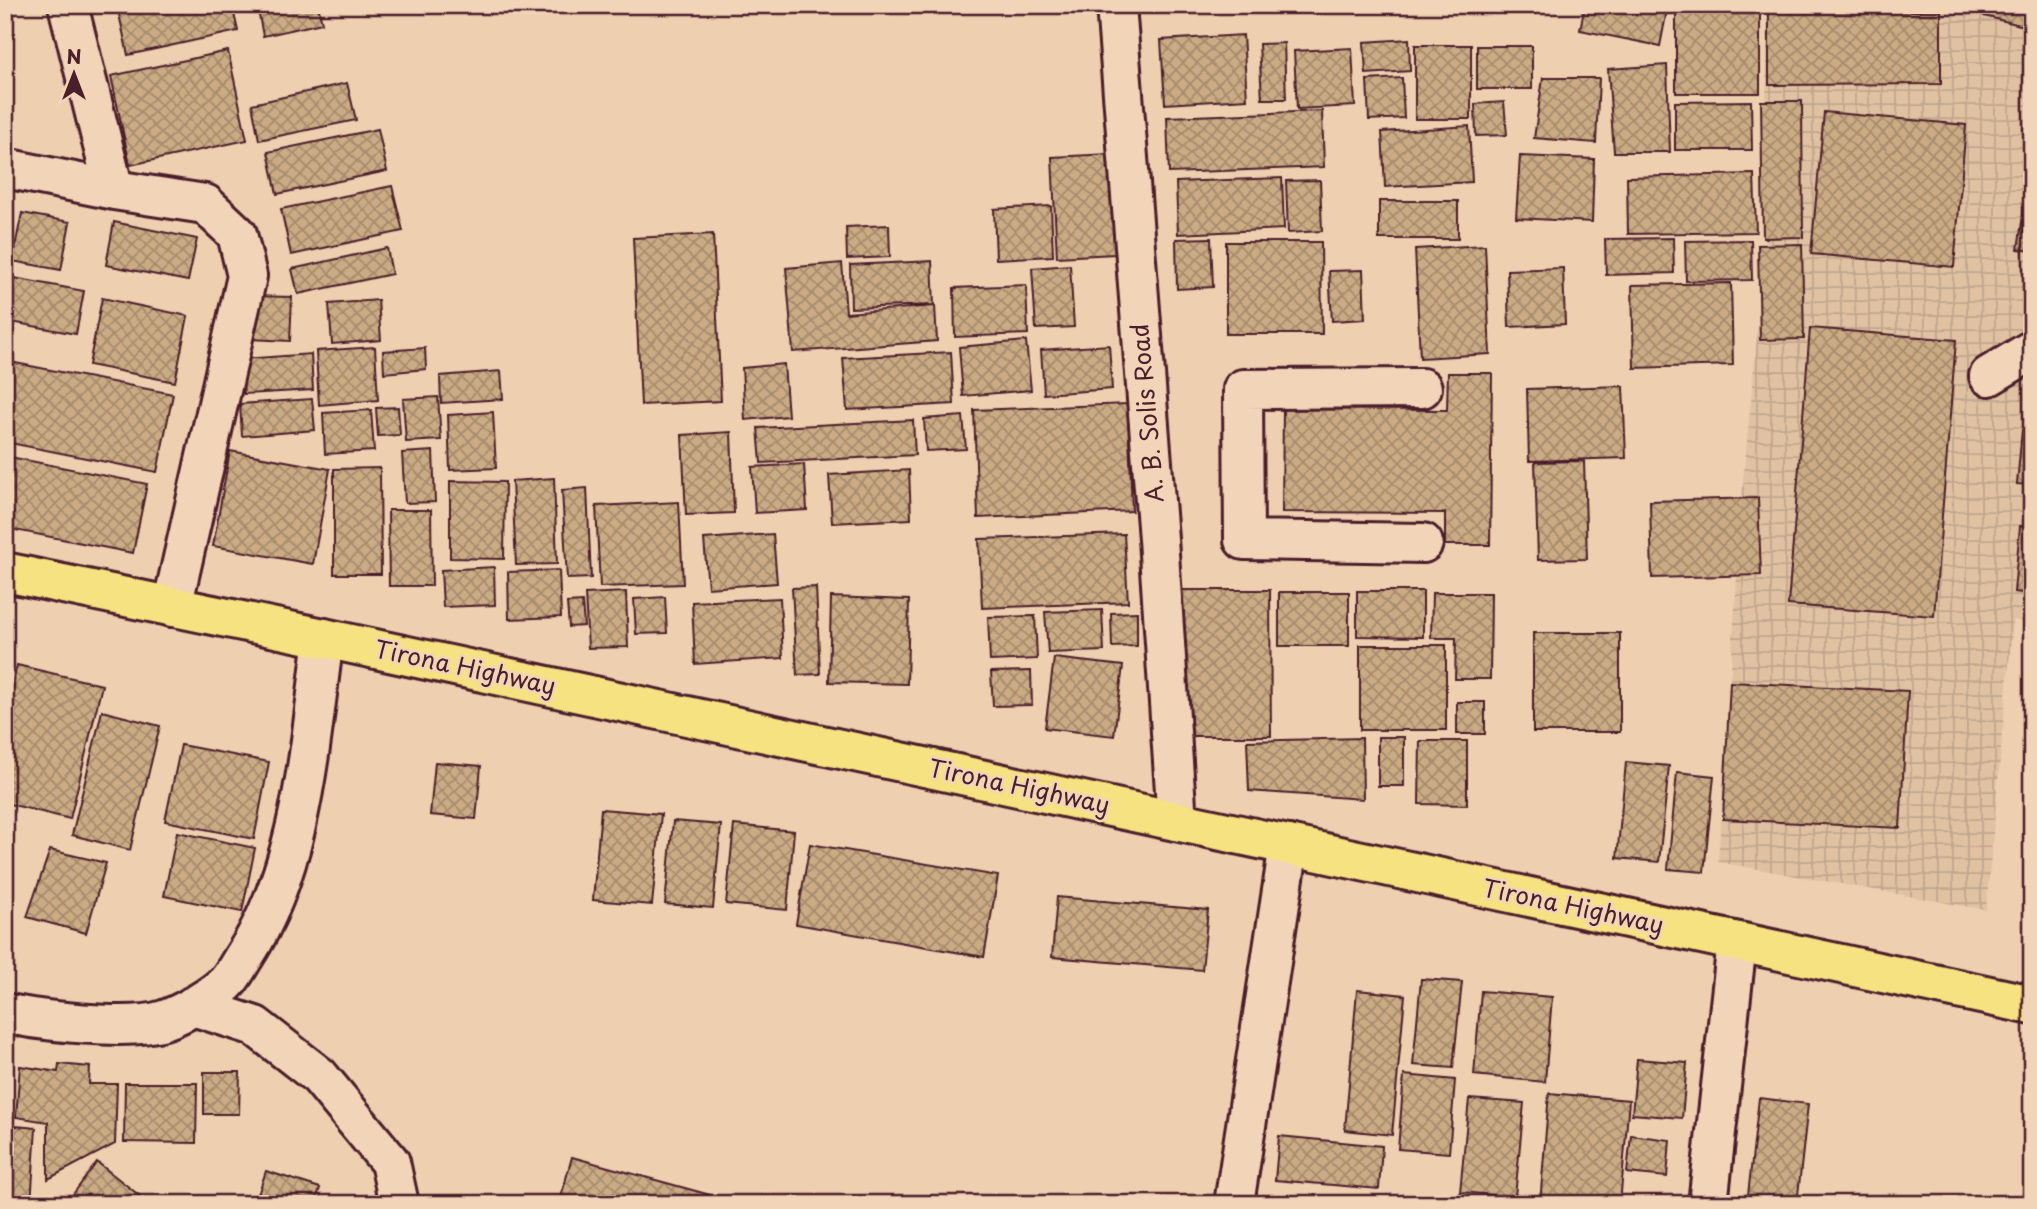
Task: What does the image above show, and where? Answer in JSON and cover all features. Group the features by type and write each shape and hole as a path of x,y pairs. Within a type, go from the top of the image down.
{"main road":[{"name":"Tirona Highway","path":"5,572 2032,1005"}],"street":[{"path":"68,5 114,190"},
{"name":"A. B. Solis Road","path":"1116,5 1177,821"},
{"path":"5,168 114,190 205,204 237,234 247,276 172,607"},
{"path":"1989,376 2032,350"},
{"path":"1422,388 1243,388 1244,540 1423,543"},
{"path":"5,1013 128,1026 163,1021 193,1006 227,982 259,933 282,877 301,799 324,638"},
{"path":"1234,1204 1289,845"},
{"path":"1708,1204 1737,942"},
{"path":"193,1006 255,1026 319,1076 390,1162 399,1204"}],"shaded area":[{"path":"1767,5 2032,5 2032,623 2013,620 1986,910 1718,862 1744,472 1765,253"}],"building":[{"path":"117,5 232,5 238,31 128,55"},
{"path":"257,5 318,5 322,23 263,36"},
{"path":"1167,5 1247,5 1247,7 1167,9"},
{"path":"1585,5 1668,5 1660,46 1580,30"},
{"path":"1676,5 1760,5 1760,93 1676,93"},
{"path":"1986,5 2032,5 2032,28 1984,16"},
{"path":"1769,11 1941,11 1941,84 1769,85"},
{"path":"1243,35 1247,99 1165,104 1161,40"},
{"path":"1409,39 1410,71 1366,74 1364,42"},
{"path":"1284,43 1286,99 1262,99 1259,44"},
{"path":"1415,45 1471,45 1471,119 1415,119"},
{"path":"1477,46 1532,46 1532,89 1477,89"},
{"path":"1352,48 1355,106 1297,109 1294,51"},
{"path":"228,51 247,140 130,165 111,76"},
{"path":"1667,65 1670,152 1614,152 1608,69"},
{"path":"1402,78 1404,118 1369,120 1367,80"},
{"path":"1543,78 1599,78 1596,143 1534,138"},
{"path":"347,83 356,120 259,140 252,104"},
{"path":"1751,101 1752,150 1675,150 1675,102"},
{"path":"1761,101 1802,101 1803,237 1763,238"},
{"path":"1504,102 1507,135 1476,136 1475,104"},
{"path":"1322,111 1324,167 1169,173 1167,117"},
{"path":"1824,112 1966,125 1954,267 1811,254"},
{"path":"1469,126 1472,182 1385,187 1382,132"},
{"path":"378,129 387,171 277,194 268,152"},
{"path":"1110,154 1115,254 1057,257 1052,157"},
{"path":"1520,156 1594,159 1592,222 1516,218"},
{"path":"2032,156 2032,251 2018,249"},
{"path":"1754,174 1756,232 1628,234 1627,177"},
{"path":"1282,178 1284,229 1178,234 1176,182"},
{"path":"1320,180 1322,231 1288,233 1286,181"},
{"path":"392,186 403,231 291,255 281,209"},
{"path":"1379,201 1458,201 1458,239 1379,239"},
{"path":"1051,206 1053,256 996,259 994,209"},
{"path":"22,213 70,222 61,270 12,261"},
{"path":"114,222 197,239 188,281 106,265"},
{"path":"889,225 890,257 847,259 846,227"},
{"path":"713,234 721,401 641,405 633,238"},
{"path":"1211,238 1213,287 1177,289 1176,239"},
{"path":"1673,238 1674,273 1606,275 1605,239"},
{"path":"1751,240 1752,280 1686,281 1685,241"},
{"path":"1226,242 1321,242 1322,334 1226,334"},
{"path":"1802,244 1804,339 1760,340 1758,245"},
{"path":"1485,245 1490,354 1420,358 1415,249"},
{"path":"387,248 392,274 298,294 292,269"},
{"path":"932,261 934,305 851,308 850,265"},
{"path":"842,263 846,313 935,306 937,341 793,352 786,268"},
{"path":"1070,265 1074,327 1036,329 1032,268"},
{"path":"1563,268 1565,324 1509,327 1507,270"},
{"path":"1363,270 1365,319 1332,321 1329,271"},
{"path":"14,278 84,291 76,334 6,321"},
{"path":"1731,283 1733,365 1634,368 1632,285"},
{"path":"1026,285 1028,334 955,337 954,288"},
{"path":"252,296 292,297 290,341 250,339"},
{"path":"102,298 188,316 175,382 89,365"},
{"path":"378,300 381,340 332,344 329,304"},
{"path":"1810,328 1956,340 1934,616 1788,605"},
{"path":"1026,341 1031,390 963,396 959,347"},
{"path":"1109,345 1112,389 1044,394 1041,350"},
{"path":"375,347 378,400 319,405 316,351"},
{"path":"425,348 426,369 384,373 383,351"},
{"path":"951,352 954,404 847,410 843,358"},
{"path":"311,354 313,390 244,394 241,359"},
{"path":"5,361 173,394 157,472 5,442"},
{"path":"784,364 788,416 745,420 742,368"},
{"path":"501,371 503,399 441,403 440,376"},
{"path":"1448,373 1492,373 1490,545 1445,545 1445,513 1282,512 1283,409 1447,410"},
{"path":"1623,386 1626,458 1529,461 1527,389"},
{"path":"438,397 441,440 406,442 403,399"},
{"path":"312,399 315,430 242,436 240,404"},
{"path":"1128,404 1132,511 978,518 974,410"},
{"path":"398,407 400,435 378,436 376,408"},
{"path":"371,410 374,451 325,454 323,413"},
{"path":"493,412 496,468 450,470 448,415"},
{"path":"963,416 966,449 926,451 924,419"},
{"path":"913,420 915,455 761,463 758,428"},
{"path":"2022,430 2032,430 2032,485 2017,484"},
{"path":"731,432 734,513 686,515 682,435"},
{"path":"230,451 330,469 313,564 213,546"},
{"path":"433,451 435,502 405,503 402,453"},
{"path":"5,456 147,484 133,553 5,528"},
{"path":"1584,461 1587,559 1538,560 1535,462"},
{"path":"804,464 807,510 755,513 752,467"},
{"path":"380,468 381,574 334,574 334,469"},
{"path":"909,470 911,519 832,523 829,475"},
{"path":"554,478 557,564 516,565 512,481"},
{"path":"450,481 505,482 504,559 450,558"},
{"path":"587,488 591,578 567,579 562,490"},
{"path":"1758,498 1761,575 1652,578 1650,501"},
{"path":"679,502 683,584 600,587 596,506"},
{"path":"388,510 431,510 432,586 389,586"},
{"path":"2020,526 2032,527 2032,594 2014,592"},
{"path":"773,534 777,583 708,588 704,539"},
{"path":"1124,534 1128,602 982,608 979,539"},
{"path":"494,567 495,605 443,607 441,570"},
{"path":"559,570 561,617 509,619 508,572"},
{"path":"816,587 820,674 797,675 792,588"},
{"path":"1182,590 1270,590 1271,736 1183,736"},
{"path":"1357,591 1423,591 1423,637 1357,636"},
{"path":"626,592 628,647 588,648 585,594"},
{"path":"1279,592 1349,592 1349,646 1279,646"},
{"path":"1432,593 1491,593 1490,679 1455,679 1456,638 1431,638"},
{"path":"665,597 667,633 636,634 634,599"},
{"path":"831,597 909,600 907,684 829,682"},
{"path":"780,598 783,658 695,664 692,602"},
{"path":"582,602 584,626 569,627 567,603"},
{"path":"1102,610 1104,651 1048,653 1045,612"},
{"path":"1137,612 1137,646 1112,647 1111,613"},
{"path":"1035,616 1037,659 990,661 988,617"},
{"path":"1533,633 1620,633 1620,732 1533,732"},
{"path":"1360,645 1446,645 1446,730 1360,730"},
{"path":"1054,658 1123,666 1114,736 1045,728"},
{"path":"17,665 102,685 70,819 5,803 5,713"},
{"path":"1031,671 1032,705 993,706 991,672"},
{"path":"1730,682 1908,691 1900,828 1723,819"},
{"path":"1457,702 1485,702 1485,734 1457,734"},
{"path":"102,711 160,726 130,850 72,835"},
{"path":"1378,737 1404,737 1404,786 1378,786"},
{"path":"1362,738 1363,799 1249,791 1247,741"},
{"path":"1420,741 1467,741 1467,805 1419,804"},
{"path":"181,745 269,762 254,839 165,821"},
{"path":"435,762 481,766 476,819 430,815"},
{"path":"1626,762 1669,766 1659,862 1617,858"},
{"path":"1677,772 1714,776 1704,872 1668,869"},
{"path":"601,809 661,814 652,905 593,900"},
{"path":"673,821 721,825 713,908 665,904"},
{"path":"734,825 794,831 787,910 726,904"},
{"path":"177,832 255,848 242,912 164,896"},
{"path":"810,844 998,876 984,957 796,924"},
{"path":"50,850 106,863 86,933 27,917"},
{"path":"1057,897 1208,910 1202,970 1052,957"},
{"path":"1421,979 1462,982 1453,1068 1413,1065"},
{"path":"1357,990 1405,995 1392,1135 1345,1130"},
{"path":"1481,991 1552,997 1545,1082 1474,1075"},
{"path":"1637,1059 1687,1063 1682,1118 1632,1114"},
{"path":"59,1064 90,1067 89,1084 117,1084 115,1144 48,1179 48,1122 16,1117 20,1066 58,1072"},
{"path":"204,1072 240,1072 239,1114 204,1114"},
{"path":"1404,1075 1455,1080 1449,1153 1398,1149"},
{"path":"125,1083 197,1083 196,1143 124,1142"},
{"path":"1549,1093 1629,1100 1620,1204 1540,1204"},
{"path":"1759,1098 1808,1104 1797,1204 1747,1204"},
{"path":"1469,1099 1524,1103 1515,1197 1460,1192"},
{"path":"5,1125 36,1128 31,1204 5,1204"},
{"path":"1631,1135 1670,1140 1667,1177 1627,1173"},
{"path":"1279,1136 1382,1146 1379,1189 1275,1180"},
{"path":"572,1157 743,1204 559,1204"},
{"path":"97,1162 150,1204 80,1204 71,1197"},
{"path":"266,1171 320,1188 315,1204 255,1204"}]}
